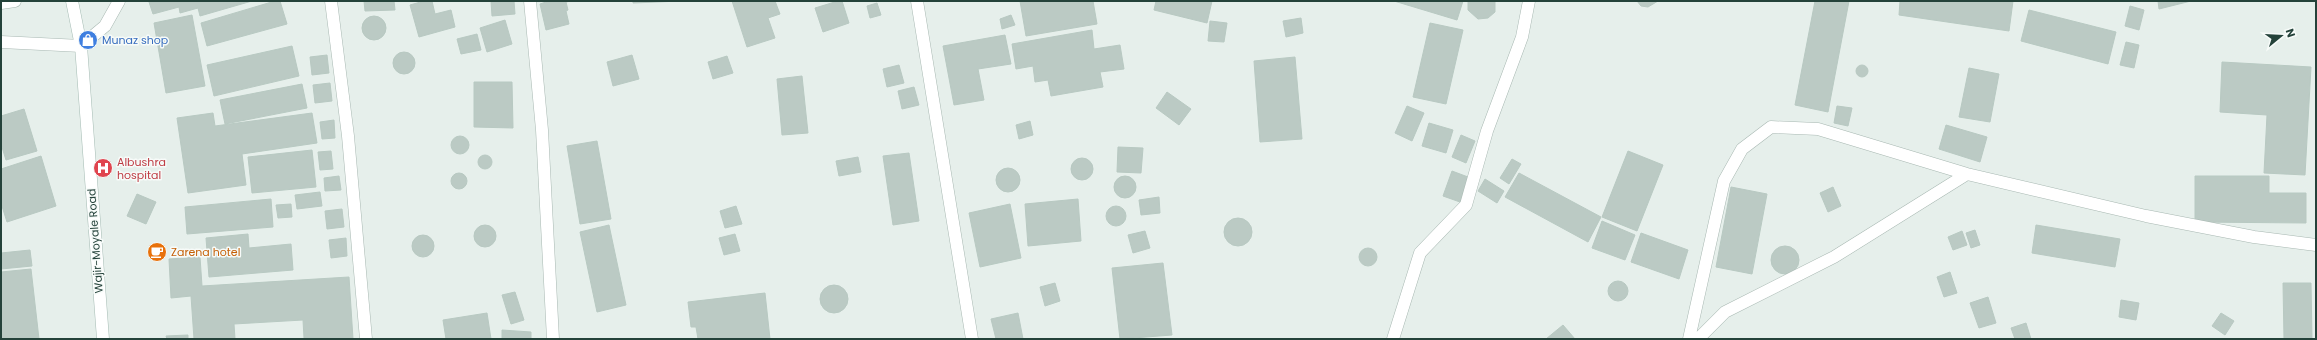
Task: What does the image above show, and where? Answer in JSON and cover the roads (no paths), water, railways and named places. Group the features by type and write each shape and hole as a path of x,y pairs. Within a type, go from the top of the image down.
{"street":[{"path":"1,3 15,1"},
{"name":"Wajir-Moyale Road","path":"72,1 81,46 103,339"},
{"path":"1,42 81,46 105,26 119,1"},
{"path":"331,1 348,136 366,339"},
{"path":"530,1 542,130 553,339"},
{"path":"917,1 972,339"},
{"path":"1392,339 1420,253 1466,205 1487,131 1522,37 1529,1"},
{"path":"1689,339 1724,180 1742,149 1772,127 1818,129 1967,174 2146,216 2254,237 2316,245"},
{"path":"1698,339 1725,312 1834,257 1967,174"}],"place":[{"name":"Munaz shop","path":"88,40"},
{"name":"Albushra hospital","path":"103,168"},
{"name":"Zarena hotel","path":"157,252"}]}
